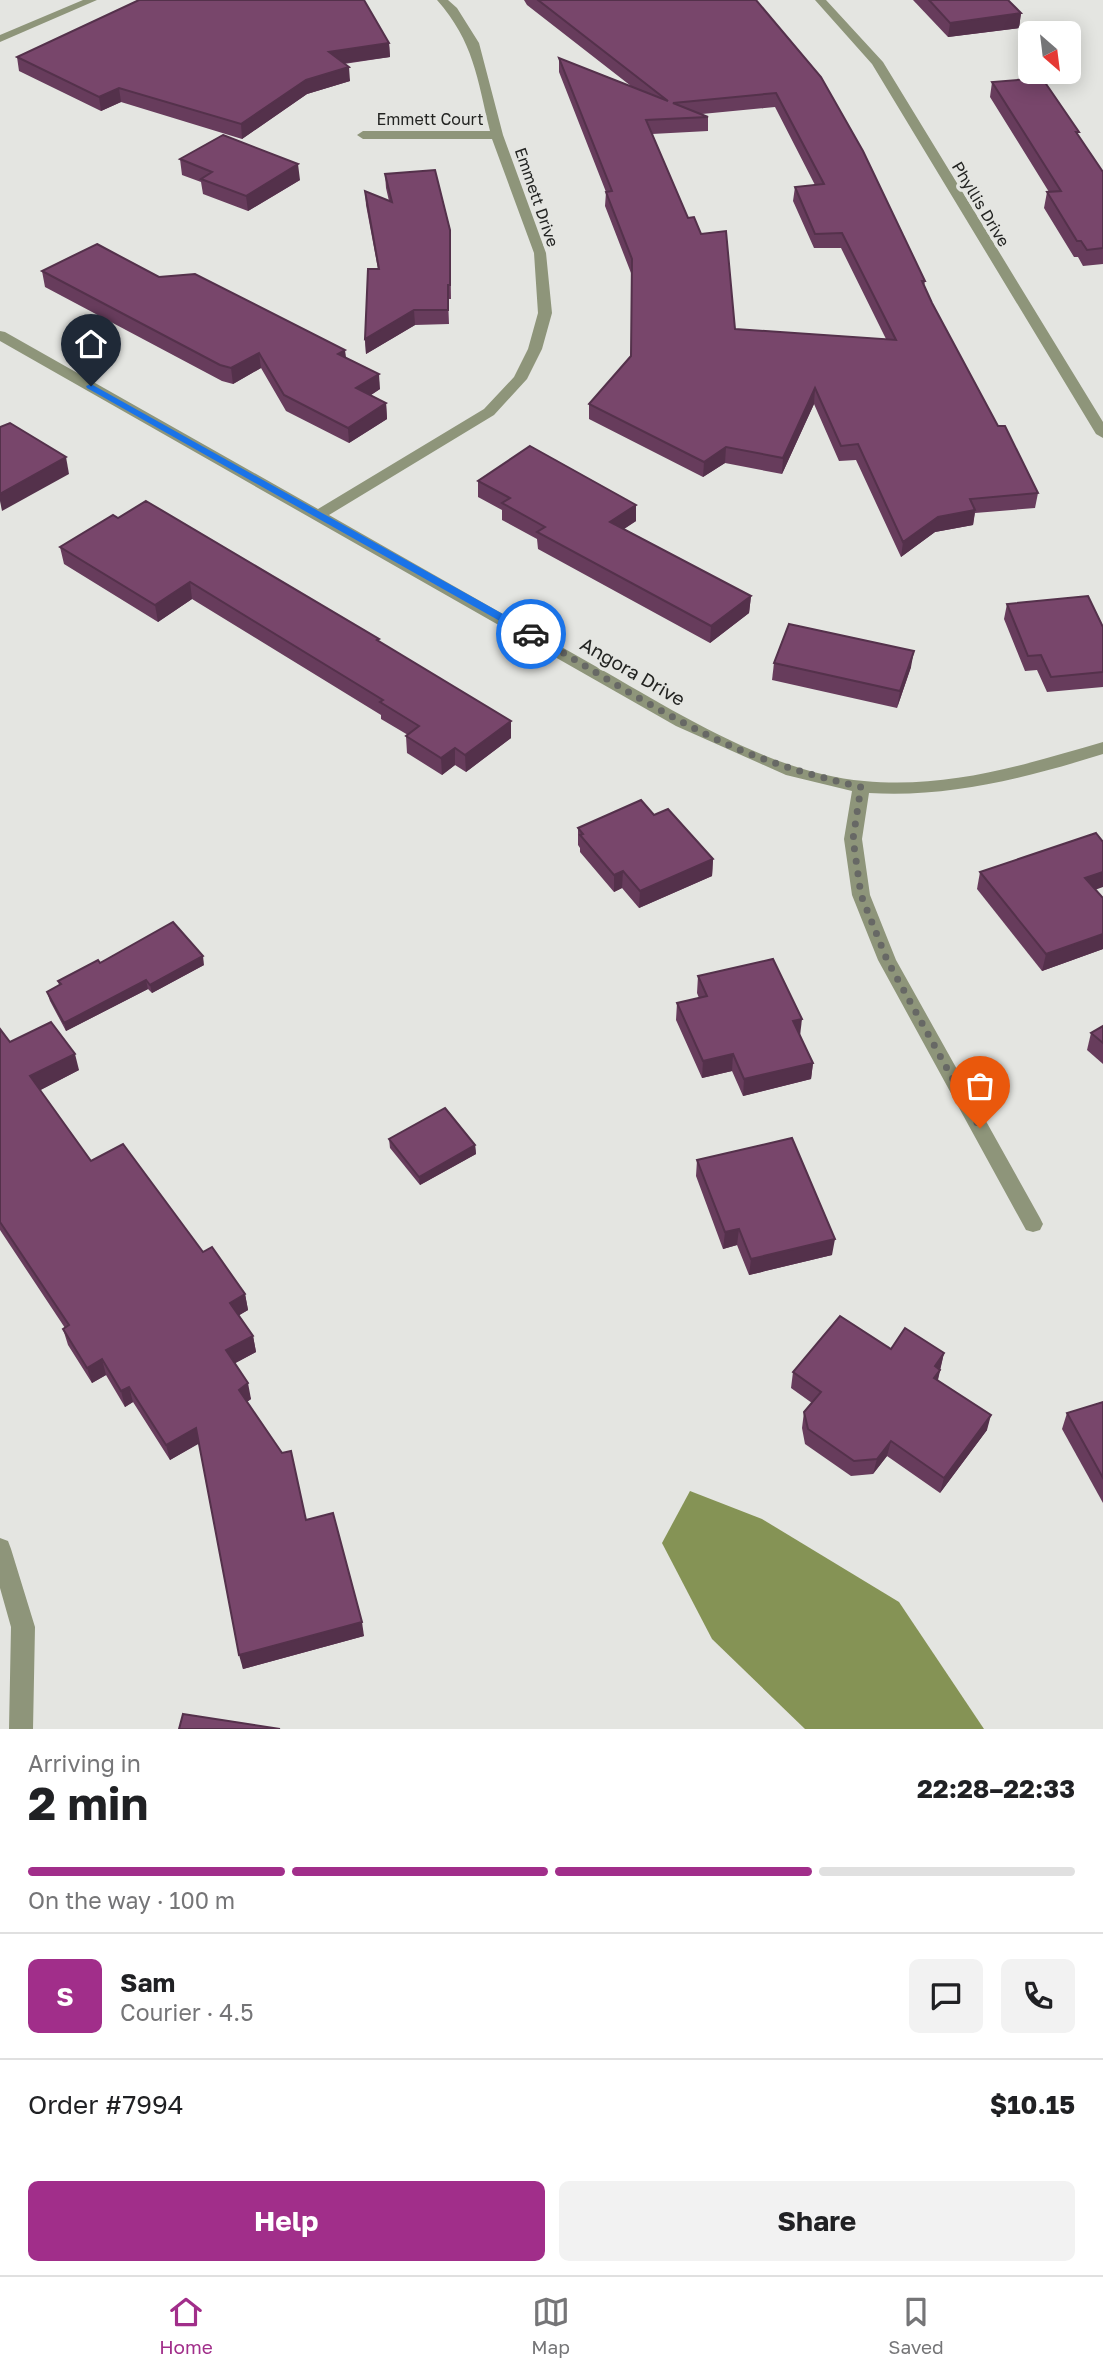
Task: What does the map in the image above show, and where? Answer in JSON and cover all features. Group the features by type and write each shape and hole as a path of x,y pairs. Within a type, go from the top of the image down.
{"street":[{"path":"0,39 92,0"},
{"name":"Emmett Drive","path":"317,516 489,412 520,379 535,349 545,313 540,253 497,135 473,43 453,10 442,0"},
{"name":"Phyllis Drive","path":"820,0 877,62 1103,434"},
{"name":"Emmett Court","path":"363,135 497,135"},
{"name":"Angora Drive","path":"0,335 682,722 737,748 802,773 861,787 913,787 978,782 1055,764 1103,748"},
{"path":"861,787 853,839 861,895 887,960 1033,1224"},
{"path":"0,1549 23,1627 21,1729"}],"shaded area":[{"path":"690,1491 762,1519 899,1602 984,1729 805,1729 712,1639 662,1543"}],"building":[{"path":"139,0 364,0 389,43 329,52 349,67 306,80 241,124 119,88 99,97 17,57"},
{"path":"538,0 756,0 821,77 863,151 925,281 922,281 932,303 998,426 1005,426 1038,493 970,499 975,510 938,517 903,542 858,444 841,446 815,388 783,458 726,447 704,462 589,404 631,356 632,259 606,192 612,191 559,58 668,101","holes":["776,93 824,184 795,187 815,234 842,233 896,340 735,329 726,231 701,234 694,217 688,218 646,120 708,117 673,103"]},
{"path":"929,0 1008,0 1021,13 950,23"},
{"path":"1018,80 1018,84 1046,84 1079,132 1076,132 1103,172 1103,248 1087,250 1081,241 1077,241 1047,192 1061,191 992,82"},
{"path":"223,135 298,164 246,196 201,179 212,172 180,159"},
{"path":"435,170 450,230 448,310 414,310 365,339 368,269 379,269 365,191 392,202 385,174"},
{"path":"97,244 159,277 195,274 345,350 338,354 379,374 356,388 386,403 348,428 284,395 259,353 231,368 220,365 42,271"},
{"path":"10,423 66,457 0,494 0,427"},
{"path":"530,446 636,505 610,522 751,596 711,626 537,532 545,527 502,503 510,498 478,481"},
{"path":"146,501 511,721 465,755 455,748 441,758 406,736 419,726 380,702 383,700 190,582 155,605 60,547 113,515 118,518"},
{"path":"1088,596 1103,627 1103,672 1051,677 1041,655 1028,656 1007,604"},
{"path":"789,624 914,651 900,691 774,663"},
{"path":"641,800 654,815 668,809 713,859 640,891 623,871 614,875 580,835 583,834 578,828"},
{"path":"1096,833 1103,842 1103,872 1085,878 1103,898 1103,934 1046,954 980,872"},
{"path":"173,922 203,956 150,985 146,980 64,1023 47,992 61,984 58,981 98,960 100,963"},
{"path":"773,959 802,1019 793,1021 813,1063 744,1079 733,1054 703,1061 677,1003 707,996 698,976"},
{"path":"51,1022 75,1054 30,1076 91,1161 123,1144 203,1252 212,1247 245,1294 230,1303 253,1336 226,1350 248,1383 239,1390 282,1453 291,1451 306,1520 333,1513 362,1622 239,1655 196,1428 166,1445 129,1387 121,1391 102,1359 87,1368 63,1329 69,1325 0,1222 0,1029 10,1042"},
{"path":"1103,1026 1103,1043 1091,1033"},
{"path":"445,1108 475,1145 419,1177 389,1139"},
{"path":"792,1138 835,1239 751,1259 739,1229 725,1232 697,1160"},
{"path":"840,1316 891,1349 905,1328 944,1353 935,1366 940,1370 934,1378 991,1415 944,1478 891,1441 877,1459 854,1461 808,1429 804,1412 821,1392 793,1372"},
{"path":"1103,1402 1103,1478 1067,1413"},
{"path":"183,1714 280,1729 179,1729"}],"way so far":[{"path":"531,634 682,722 737,748 802,773 861,787 853,839 861,895 887,960 980,1128"}],"route":[{"path":"91,386 317,516 531,634"}]}
